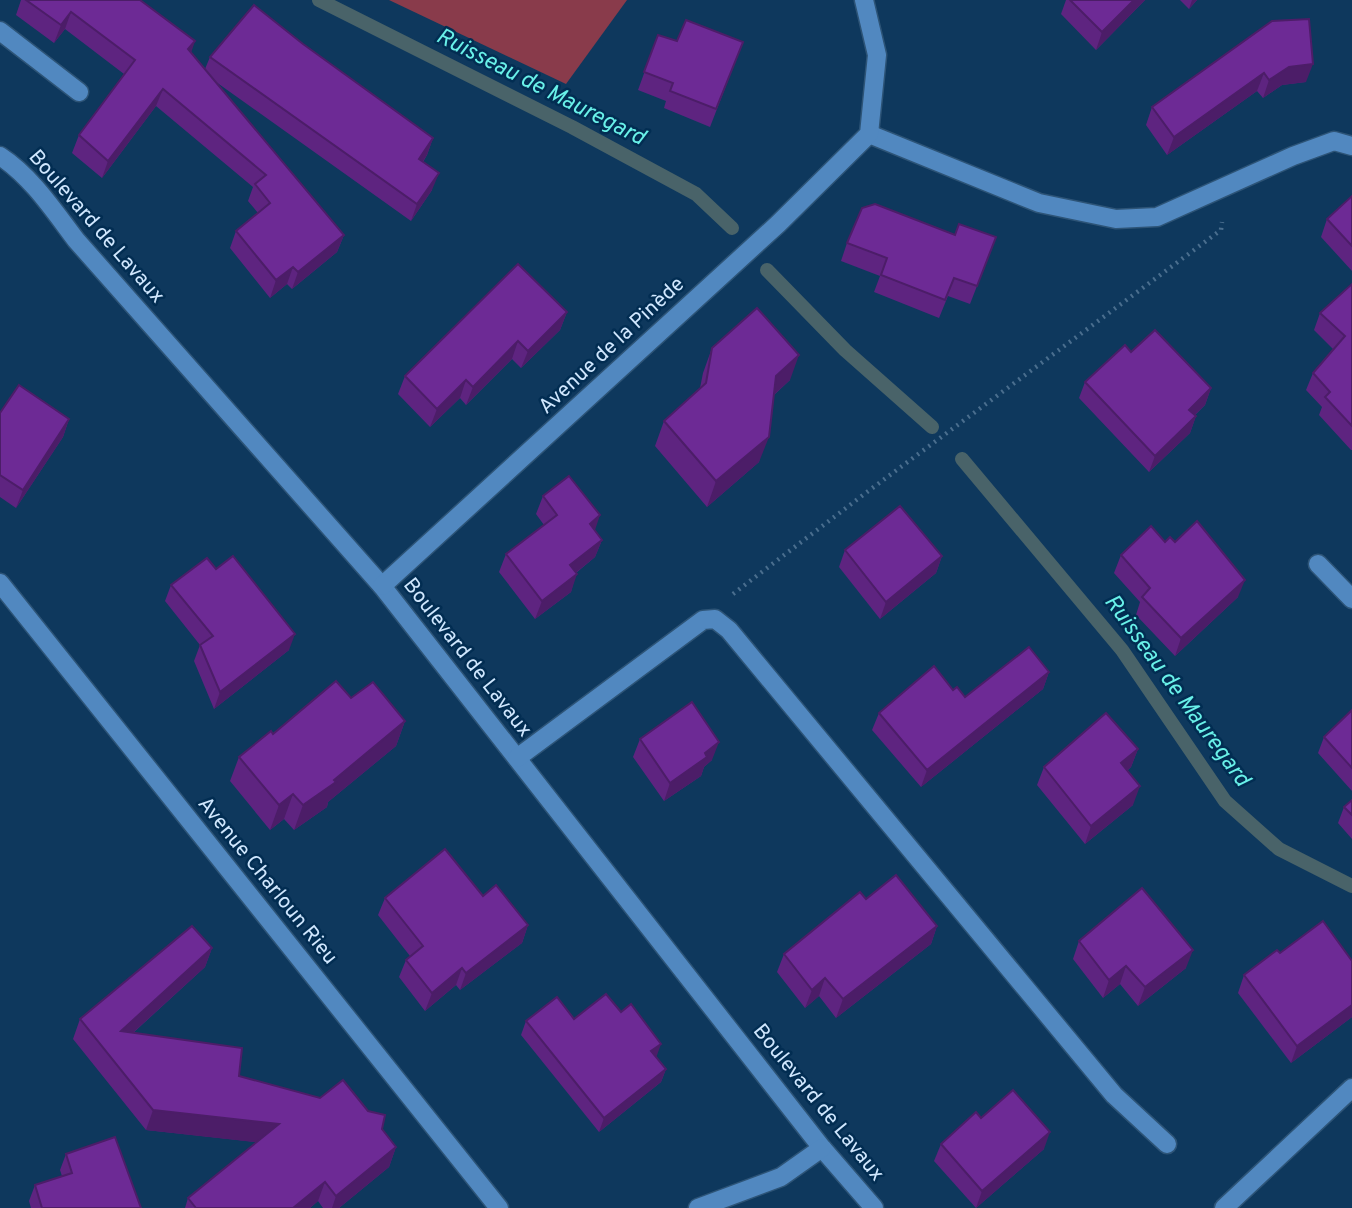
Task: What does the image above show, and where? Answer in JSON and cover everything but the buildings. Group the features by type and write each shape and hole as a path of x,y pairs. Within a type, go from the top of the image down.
{"street":[{"path":"864,0 877,55 869,134 1039,203 1116,219 1157,217 1293,156 1334,141 1352,146"},
{"path":"0,31 79,92"},
{"name":"Avenue de la Pinède","path":"382,586 778,224 869,134"},
{"name":"Boulevard de Lavaux","path":"0,156 11,164 52,209 76,240 382,586 822,1147 874,1208"},
{"path":"1318,564 1352,599"},
{"name":"Avenue Charloun Rieu","path":"0,583 499,1208"},
{"path":"517,758 703,620 715,619 729,631 1114,1095 1167,1144"},
{"path":"1224,1208 1352,1088"},
{"path":"698,1208 781,1177 822,1147"}],"path":[{"path":"715,619 729,598 749,582 1221,230 1223,189"}],"shaded area":[{"path":"389,0 627,0 566,84"}],"waterway":[{"name":"Ruisseau de Mauregard","path":"319,0 572,127 696,194 732,228"},
{"name":"Ruisseau de Mauregard","path":"767,270 845,350 932,427"},
{"name":"Ruisseau de Mauregard","path":"962,459 1122,650 1225,801 1279,849 1352,886"}]}
